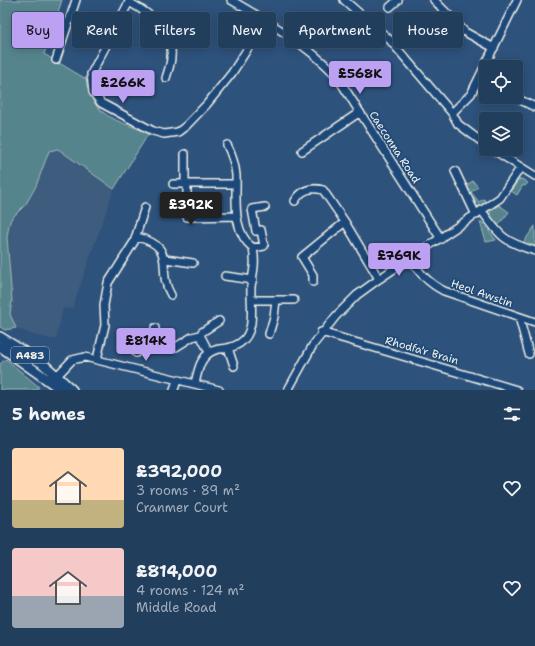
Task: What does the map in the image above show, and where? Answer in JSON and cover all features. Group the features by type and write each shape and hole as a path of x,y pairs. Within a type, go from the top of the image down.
{"main road":[{"name":"A483","path":"0,337 42,363 55,378 62,390"},
{"name":"A483","path":"0,346 55,378 72,390"}],"street":[{"path":"56,60 76,0"},
{"name":"Caeconna Road","path":"231,0 252,12"},
{"path":"344,0 389,39 452,113 458,124 479,140"},
{"path":"390,7 398,0"},
{"path":"434,0 465,32 494,48"},
{"path":"452,113 471,94 517,0"},
{"path":"166,78 171,57 170,42 165,29 151,14 129,1 91,74 93,92 101,103 153,131 164,134 178,132 186,126 207,104 232,73 248,48"},
{"name":"Caeconna Road","path":"276,27 320,58 336,76 441,239"},
{"path":"523,101 535,107"},
{"path":"302,151 360,112"},
{"path":"195,384 199,365 209,352 228,348 240,343 246,336 251,321 253,280 256,264 253,248 248,244 242,234 236,216 234,165 227,145"},
{"path":"185,154 187,217 236,216"},
{"path":"503,156 535,176"},
{"path":"288,390 321,332 348,304 379,279 479,213 507,191 521,168"},
{"path":"455,171 479,213 494,229 510,242 535,251"},
{"path":"173,184 186,187 235,184"},
{"path":"295,200 298,195 307,189 314,188 323,190 345,222 379,279"},
{"path":"253,248 264,246 261,230 256,231 252,209 265,206"},
{"path":"97,359 105,325 104,305 108,283 137,237 145,207"},
{"path":"313,282 313,275 302,257 345,222"},
{"path":"137,237 149,240 158,246 165,259 165,278 171,295"},
{"path":"165,259 193,263"},
{"name":"Heol Awstin","path":"410,259 421,275 431,284 444,291 535,322"},
{"path":"225,276 253,280"},
{"path":"252,300 294,300"},
{"path":"269,334 274,317 276,300"},
{"path":"519,317 531,349"},
{"path":"136,353 154,342 176,347 192,337 200,335 202,332 219,321"},
{"path":"154,342 155,328"},
{"name":"Rhodfa'r Brain","path":"321,332 517,390"},
{"path":"200,335 209,352"},
{"path":"228,348 234,366"},
{"path":"55,378 72,360 85,357 220,390"},
{"path":"174,390 177,380"}],"shaded area":[{"path":"58,149 114,189 72,309 63,308 56,340 33,335 16,328 10,314 12,301 7,237 11,219 26,204 36,186 49,151"}],"green space":[{"path":"0,0 62,0 58,12 12,12 12,48 46,48 44,54 86,79 93,102 107,115 149,133 114,189 58,149 49,151 36,186 26,204 11,219 9,225 7,237 12,301 10,314 16,328 5,330 0,327"},
{"path":"522,179 528,183 525,186 523,185 517,195 511,191 518,180"},
{"path":"473,181 478,187 471,192 479,202 484,199 486,202 478,207 472,206 465,186"},
{"path":"499,205 509,212 497,227 489,217 491,210"},
{"path":"480,222 482,222 496,240 486,242"},
{"path":"535,226 535,247 523,243"},
{"path":"6,359 39,387 37,390 0,390 0,364"}]}
